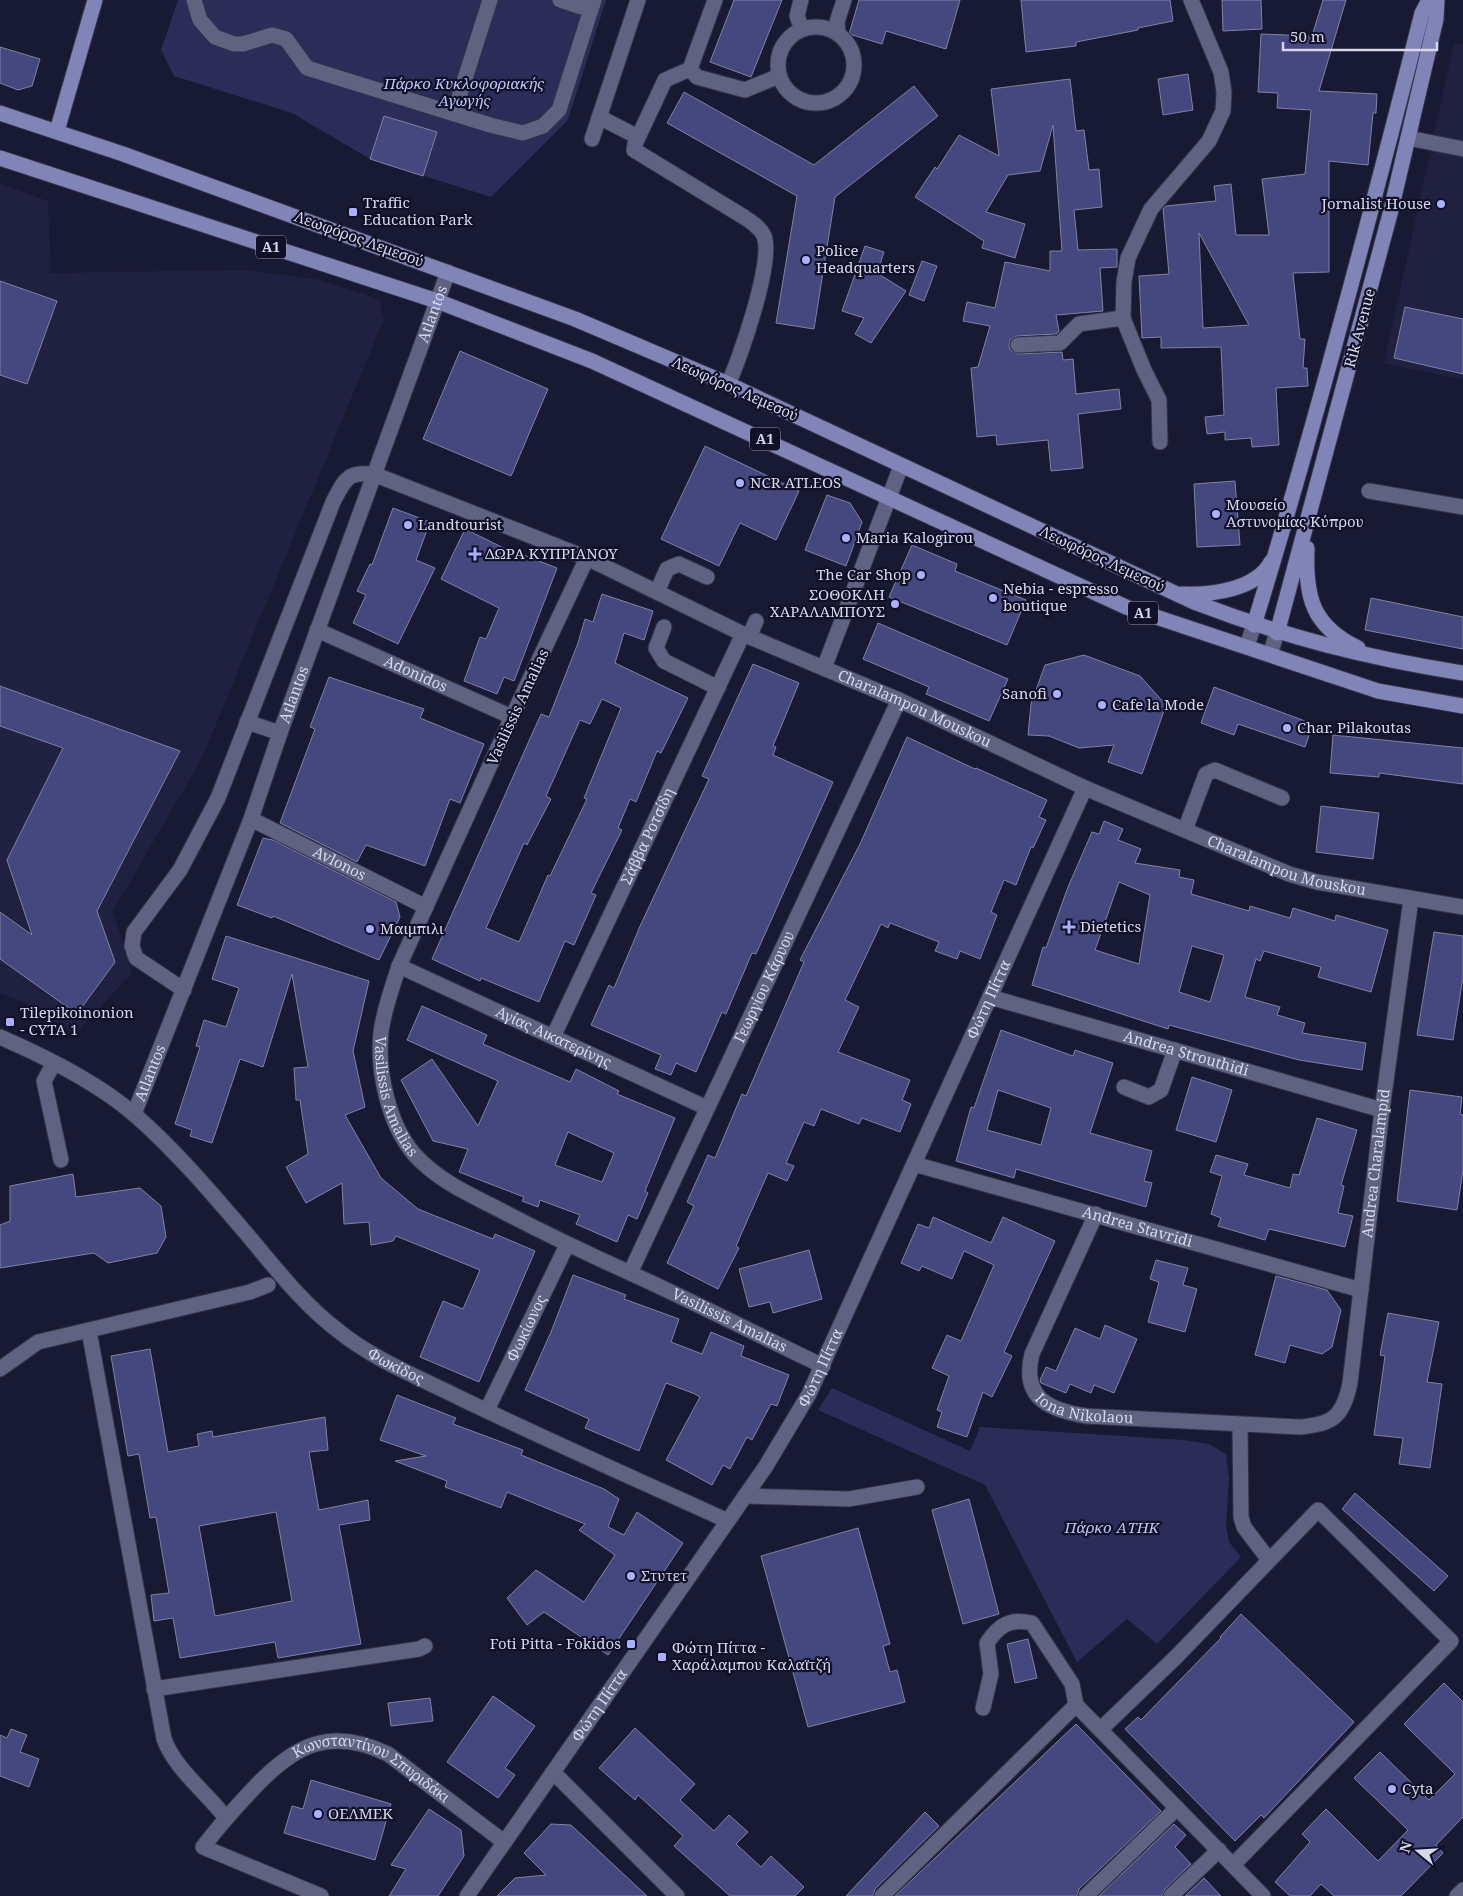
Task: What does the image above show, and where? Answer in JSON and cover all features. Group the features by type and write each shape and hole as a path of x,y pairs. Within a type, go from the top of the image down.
{"main road":[{"path":"57,131 95,0"},
{"name":"Rik Avenue","path":"1254,625 1372,212 1422,13 1429,0"},
{"name":"Rik Avenue","path":"1277,633 1309,519 1408,138 1436,19 1437,0"},
{"name":"Λεωφόρος Λεμεσού","path":"0,113 57,131 575,319 728,384 1178,594 1254,625 1277,633 1386,661 1463,673"},
{"name":"Λεωφόρος Λεμεσού","path":"0,158 437,301 592,361 1126,608 1247,646 1378,691 1463,706"},
{"path":"1309,519 1307,579 1310,599 1320,618 1328,630 1344,641 1386,661"},
{"path":"1178,594 1215,592 1254,580 1267,570 1276,552"}],"street":[{"path":"194,0 200,20 215,38 234,44 243,44 272,35 286,39 306,68 518,132 532,132 543,126 559,110 592,1"},
{"path":"454,113 490,0"},
{"path":"560,0 581,6 592,1"},
{"path":"592,139 638,0"},
{"path":"715,0 690,69 664,80 634,150 744,217 756,226 763,235 766,248 748,330 728,384"},
{"path":"801,0 797,16 802,30"},
{"path":"838,34 838,22 844,0"},
{"path":"1160,442 1159,400 1144,370 1123,318 1124,282 1128,258 1138,233 1151,209 1209,140 1223,111 1224,92 1221,72 1191,0"},
{"path":"814,27 827,28 838,34 850,48 854,70 850,82 842,93 832,100 819,103 806,102 794,97 785,88 779,76 779,56 787,41 802,30 814,27"},
{"path":"690,69 697,77 745,90 779,76"},
{"path":"599,117 638,137"},
{"path":"1408,138 1463,149"},
{"name":"Atlantos","path":"134,1114 251,819 317,630 376,475 448,272"},
{"path":"1018,345 1060,343 1079,324 1123,318"},
{"path":"824,668 839,607 901,466"},
{"path":"184,990 136,958 132,946 134,932 180,870 218,798 333,502 345,480 350,476 355,473 376,475"},
{"name":"Charalampou Mouskou","path":"376,475 588,558 746,635 898,700 1085,788 1289,874 1317,882 1463,907"},
{"path":"1369,491 1463,507"},
{"name":"Vasilissis Amalias","path":"588,558 512,717 399,966 387,1000 381,1033 381,1062 386,1094 398,1128 413,1153 428,1168 455,1188 567,1244 823,1366"},
{"path":"657,592 667,569 679,564 708,577"},
{"name":"Σάββα Ροτσίδη","path":"553,1037 718,688 746,635 756,621"},
{"name":"Rik Avenue","path":"1247,646 1254,625"},
{"path":"664,627 656,648 664,661 718,688"},
{"name":"Adonidos","path":"317,630 512,717"},
{"name":"Rik Avenue","path":"1270,654 1277,633"},
{"name":"Γεωργίου Κάρυου","path":"630,1273 898,700"},
{"path":"247,722 280,733"},
{"path":"1185,830 1206,774 1215,770 1282,798"},
{"name":"Φώτη Πίττα","path":"467,1896 766,1466 823,1366 1085,788"},
{"name":"Avlonos","path":"251,819 426,907"},
{"name":"Andrea Charalampid","path":"1330,1422 1339,1413 1346,1401 1382,1110 1411,899"},
{"name":"Αγίας Αικατερίνης","path":"399,966 708,1108"},
{"name":"Andrea Strouthidi","path":"990,997 1382,1110"},
{"name":"Φωκίδος","path":"0,1038 30,1050 54,1063 95,1087 134,1114 180,1159 245,1232 283,1280 337,1331 376,1357 486,1410 728,1521"},
{"path":"1124,1088 1148,1097 1161,1090 1175,1050"},
{"path":"54,1063 44,1081 61,1160"},
{"name":"Andrea Stavridi","path":"914,1164 1361,1290"},
{"name":"Iona Nikolaou","path":"1096,1214 1032,1354 1028,1370 1036,1394 1054,1409 1086,1416 1300,1427 1330,1422"},
{"name":"Φωκίωνος","path":"486,1410 567,1244"},
{"path":"0,1369 38,1342 250,1292 268,1285"},
{"path":"89,1330 154,1689 168,1751 226,1818"},
{"path":"1240,1425 1241,1518 1244,1528 1269,1560"},
{"path":"745,1496 849,1498 917,1487"},
{"path":"1101,1729 1177,1656 1318,1510 1451,1641 1233,1865"},
{"path":"984,1708 991,1674 987,1643 996,1629 1018,1620 1032,1623 1072,1684 1076,1705 1263,1896"},
{"path":"154,1689 419,1649 425,1646"},
{"path":"882,1896 1076,1705"},
{"name":"Κωνσταντίνου Σπυριδάκι","path":"321,1896 204,1847 226,1818 270,1771 293,1753 310,1745 332,1740 347,1741 370,1745 388,1754 504,1842"},
{"path":"553,1772 677,1896"},
{"path":"1086,1896 1177,1808"},
{"path":"1171,1896 1218,1850"},
{"path":"1457,1896 1463,1890"}],"shaded area":[{"name":"Jornalist House","path":"1454,43 1463,45 1463,380 1384,363"},
{"path":"0,184 48,201 51,273 244,270 316,279 379,299 384,319 202,758 113,911 132,973 75,1034 20,1000 0,994"}],"green space":[{"name":"Πάρκο Κυκλοφοριακής Αγωγής","path":"178,0 606,0 568,120 491,197 370,159 292,113 174,76 161,50"},
{"name":"Πάρκο ΑΤΗΚ","path":"832,1388 970,1451 980,1427 1184,1440 1209,1444 1226,1454 1229,1479 1226,1526 1229,1542 1241,1557 1157,1644 1127,1619 1077,1662 985,1485 818,1410"}],"building":[{"path":"734,0 782,0 751,77 710,62"},
{"path":"859,0 960,0 946,49 886,31 882,44 849,34"},
{"path":"1021,0 1170,0 1173,21 1076,42 1076,46 1026,52"},
{"path":"1222,0 1261,0 1262,29 1223,31"},
{"path":"1323,0 1346,0 1319,91 1377,94 1376,113 1373,113 1368,165 1329,161 1329,272 1293,273 1300,339 1305,339 1303,368 1307,368 1308,386 1276,388 1279,445 1252,447 1251,438 1225,440 1225,432 1207,434 1205,417 1224,415 1221,347 1161,348 1161,337 1142,338 1139,276 1169,274 1163,209 1166,206 1216,201 1214,186 1231,184 1236,235 1269,235 1262,179 1305,174 1311,110 1277,108 1278,93 1258,92 1261,34 1312,36","holes":["1199,233 1249,325 1203,328"]},
{"path":"0,47 40,59 32,86 18,90 0,83"},
{"path":"1188,74 1193,110 1163,115 1158,79"},
{"path":"1070,79 1076,131 1084,130 1089,170 1099,169 1102,207 1074,210 1078,250 1117,249 1117,267 1100,268 1103,311 1056,315 1059,331 1056,334 1017,336 1010,340 1009,346 1010,350 1018,354 1062,352 1063,360 1073,359 1076,394 1119,389 1121,409 1078,414 1083,468 1051,471 1048,440 997,445 996,435 977,437 971,368 978,367 990,326 963,321 967,302 995,308 1005,262 1050,271 1050,251 1062,251 1053,125 1040,171 1008,175 986,212 1025,224 1015,258 982,248 984,241 915,197 935,167 937,169 959,135 999,156 991,89"},
{"name":"Police Headquarters","path":"914,86 938,116 835,197 814,329 776,323 797,196 667,123 684,92 814,165"},
{"path":"384,116 437,132 423,176 370,159"},
{"path":"865,246 884,252 877,273 906,291 871,343 855,334 864,318 842,311"},
{"path":"922,261 937,266 924,301 909,295"},
{"path":"0,281 57,301 27,384 0,375"},
{"path":"1405,307 1463,319 1463,374 1394,358"},
{"path":"460,351 548,389 511,476 423,439"},
{"path":"705,446 799,491 776,540 740,523 719,566 661,539"},
{"name":"Μουσείο Αστυνομίας Κύπρου","path":"1235,481 1240,545 1197,547 1194,484"},
{"path":"827,495 850,503 862,522 846,566 805,550"},
{"path":"393,508 430,522 416,560 435,568 398,644 353,623 366,595 357,591 370,564 372,565"},
{"path":"465,529 520,556 521,554 557,568 514,681 504,677 497,694 464,681 480,637 486,639 499,608 441,579"},
{"path":"912,545 957,564 955,571 1026,600 1007,645 889,597"},
{"path":"602,594 653,611 644,640 624,633 615,663 688,698 661,753 657,751 636,802 630,799 618,828 622,830 591,893 596,895 574,945 565,941 539,1002 481,978 480,981 432,959 541,714 549,717 578,643 585,619 593,622","holes":["602,699 621,708 584,798 587,799 550,876 548,875 519,942 486,928 524,843 527,845 551,799 546,796 580,720 590,724"]},
{"path":"1371,598 1463,617 1463,649 1365,630"},
{"path":"878,623 1008,679 989,721 926,694 929,687 863,659"},
{"path":"1084,655 1140,676 1166,705 1142,774 1108,762 1114,745 1079,748 1049,736 1028,735 1031,704 1045,665"},
{"path":"753,664 799,683 773,746 776,747 773,755 833,782 756,954 752,953 726,1014 722,1012 696,1072 676,1063 671,1075 655,1069 661,1055 591,1025 609,985 614,988 641,924 709,779 702,776"},
{"path":"329,677 424,709 420,718 484,744 460,803 450,799 425,866 366,845 357,862 280,823 315,729 310,727"},
{"path":"0,686 180,751 97,911 115,962 77,1014 0,959 0,912 32,935 7,860 63,748 0,726"},
{"path":"1214,687 1313,724 1305,747 1238,724 1234,735 1201,723"},
{"path":"1333,735 1463,748 1463,784 1379,773 1379,777 1330,773"},
{"path":"907,737 1047,800 1039,817 1046,820 1033,848 1031,847 1016,885 1004,880 991,912 997,915 980,959 960,951 957,959 935,951 939,942 890,923 888,928 881,924 845,1000 859,1007 838,1052 910,1080 902,1100 911,1104 900,1132 862,1118 859,1124 821,1109 814,1126 804,1122 786,1163 794,1166 787,1181 768,1173 736,1246 739,1248 718,1289 667,1263 694,1206 687,1202 708,1155 715,1158 742,1094 746,1096 804,962 800,960 861,842"},
{"path":"1321,806 1379,813 1373,859 1316,852"},
{"path":"1104,821 1123,829 1118,840 1141,849 1135,863 1180,870 1179,877 1194,880 1191,894 1249,911 1250,906 1290,918 1293,908 1335,921 1336,915 1388,930 1371,992 1318,977 1321,967 1264,951 1260,961 1256,959 1245,997 1280,1007 1277,1015 1305,1023 1302,1033 1366,1043 1362,1070 1299,1060 1169,1025 1168,1029 1032,985 1043,947 1046,948 1068,887 1092,832 1099,834","holes":["1119,882 1150,895 1139,964 1095,950","1192,946 1224,955 1210,1002 1179,992"]},
{"path":"263,838 273,840 396,902 400,917 379,960 273,916 272,918 237,905"},
{"path":"1434,932 1463,936 1463,977 1453,1040 1417,1035"},
{"path":"226,936 369,981 353,1051 365,1107 345,1115 381,1178 418,1209 493,1239 495,1234 535,1251 479,1382 420,1357 443,1301 463,1309 480,1270 396,1236 393,1241 371,1245 369,1222 344,1224 342,1183 306,1203 286,1167 308,1154 300,1100 296,1100 294,1068 308,1067 292,974 263,1067 240,1059 212,1143 190,1136 192,1130 175,1124 200,1047 196,1046 204,1020 226,1027 239,988 212,979"},
{"path":"422,1006 487,1035 483,1044 570,1082 576,1069 619,1091 617,1094 675,1118 645,1191 648,1193 637,1219 628,1215 617,1242 576,1224 580,1215 540,1200 538,1207 522,1201 524,1197 459,1172 468,1149 433,1141 401,1080 432,1059 478,1126 498,1081 407,1040","holes":["568,1132 614,1153 602,1182 555,1165"]},
{"path":"1001,1030 1073,1056 1075,1050 1113,1063 1090,1133 1152,1151 1144,1181 1152,1183 1146,1207 1016,1169 1014,1178 956,1161 971,1107 974,1108","holes":["998,1090 1051,1108 1041,1145 987,1130"]},
{"path":"1192,1077 1232,1090 1216,1142 1176,1130"},
{"path":"1410,1090 1462,1097 1460,1114 1463,1115 1463,1170 1457,1210 1397,1201"},
{"path":"1317,1118 1357,1130 1341,1185 1344,1186 1338,1213 1353,1216 1345,1247 1269,1229 1265,1240 1218,1226 1221,1218 1211,1214 1222,1176 1210,1172 1216,1155 1248,1164 1244,1175 1290,1188 1293,1174 1299,1175"},
{"path":"73,1174 76,1197 140,1188 161,1206 166,1237 157,1253 108,1263 94,1253 0,1268 0,1225 10,1221 10,1186"},
{"path":"933,1217 991,1243 1003,1217 1055,1241 1004,1352 1012,1356 992,1397 983,1392 967,1437 937,1427 942,1412 937,1410 949,1376 932,1368 947,1335 961,1341 994,1265 964,1251 952,1279 922,1266 919,1271 901,1263 918,1224 929,1228"},
{"path":"809,1250 822,1299 773,1313 770,1302 749,1307 739,1269"},
{"path":"1156,1260 1188,1268 1183,1285 1197,1289 1185,1332 1148,1322 1159,1282 1150,1279"},
{"path":"573,1275 626,1295 624,1299 679,1319 671,1342 702,1354 711,1332 744,1346 741,1356 789,1375 777,1406 771,1404 752,1440 747,1437 730,1469 723,1465 712,1485 666,1460 700,1397 695,1394 666,1383 639,1451 585,1428 589,1419 525,1390 551,1332"},
{"path":"1276,1276 1327,1290 1341,1310 1332,1347 1322,1354 1290,1345 1285,1363 1255,1355"},
{"path":"1388,1313 1439,1322 1427,1382 1442,1384 1430,1468 1399,1464 1403,1438 1374,1435 1385,1356 1380,1355"},
{"path":"1105,1325 1137,1339 1114,1393 1094,1385 1091,1393 1070,1384 1066,1393 1041,1383 1040,1380 1046,1367 1056,1371 1075,1328 1100,1339"},
{"path":"150,1349 168,1452 199,1446 197,1434 212,1431 213,1437 325,1417 328,1450 309,1452 319,1510 368,1500 370,1520 339,1525 361,1644 278,1658 275,1642 180,1658 173,1618 154,1621 151,1595 169,1593 156,1517 150,1518 139,1454 128,1456 111,1356","holes":["276,1512 292,1601 215,1616 199,1526"]},
{"path":"397,1395 456,1418 453,1424 523,1450 521,1455 604,1489 619,1499 608,1527 624,1535 637,1512 683,1543 608,1655 544,1612 527,1625 507,1598 536,1570 584,1602 615,1555 579,1530 585,1524 507,1492 501,1508 445,1487 447,1481 395,1461 426,1456 380,1440"},
{"path":"1355,1493 1448,1576 1434,1591 1342,1509"},
{"path":"969,1499 999,1614 963,1624 932,1510"},
{"path":"858,1528 890,1644 883,1646 890,1672 897,1670 905,1702 808,1727 761,1556"},
{"path":"1241,1614 1354,1722 1264,1818 1261,1815 1235,1841 1125,1729 1138,1717 1141,1720 1221,1638"},
{"path":"1028,1639 1037,1678 1015,1683 1007,1644"},
{"name":"Cyta","path":"1444,1683 1463,1702 1463,1817 1436,1845 1443,1853 1401,1896 1334,1896 1321,1884 1310,1896 1290,1896 1275,1882 1310,1842 1302,1834 1326,1809 1378,1861 1408,1830 1354,1778 1380,1752 1429,1800 1455,1774 1404,1724"},
{"path":"493,1696 535,1726 505,1768 515,1775 498,1798 447,1762"},
{"path":"430,1698 433,1721 391,1726 388,1703"},
{"path":"1076,1724 1161,1811 1079,1889 1077,1896 895,1896"},
{"path":"635,1728 695,1784 680,1800 714,1831 729,1815 748,1832 736,1844 761,1867 771,1856 804,1887 795,1896 730,1896 674,1846 683,1836 638,1795 635,1800 599,1768"},
{"path":"11,1729 27,1735 20,1752 39,1759 29,1787 0,1776 0,1735 7,1738"},
{"path":"311,1780 391,1804 375,1860 284,1833 292,1806 303,1809"},
{"path":"429,1809 461,1830 464,1856 438,1896 389,1896 406,1869 391,1865"},
{"path":"925,1812 939,1826 875,1889 873,1896 846,1896"},
{"path":"551,1824 571,1825 647,1896 497,1896 515,1878 546,1875 524,1853"},
{"path":"1174,1824 1186,1835 1175,1847 1191,1864 1165,1889 1162,1896 1099,1896"},
{"path":"1204,1878 1221,1896 1185,1896"}],"place":[{"name":"Jornalist House","path":"1441,204"},
{"name":"Traffic Education Park","path":"353,212"},
{"name":"Police Headquarters","path":"806,260"},
{"name":"NCR ATLEOS","path":"740,483"},
{"name":"Μουσείο Αστυνομίας Κύπρου","path":"1216,514"},
{"name":"Landtourist","path":"408,525"},
{"name":"Maria Kalogirou","path":"846,538"},
{"name":"ΔΩΡΑ ΚΥΠΡΙΑΝΟΥ","path":"475,554"},
{"name":"The Car Shop","path":"921,575"},
{"name":"Nebia - espresso boutique","path":"993,598"},
{"name":"ΣΟΘΟΚΛΗ ΧΑΡΑΛΑΜΠΟΥΣ","path":"895,604"},
{"name":"Sanofi","path":"1057,694"},
{"name":"Cafe la Mode","path":"1102,705"},
{"name":"Char. Pilakoutas","path":"1287,728"},
{"name":"Dietetics","path":"1069,927"},
{"name":"Μαιμπιλι","path":"370,929"},
{"name":"Tilepikoinonion - CYTA 1","path":"10,1022"},
{"name":"Στυτετ","path":"631,1576"},
{"name":"Foti Pitta - Fokidos","path":"631,1644"},
{"name":"Φώτη Πίττα - Χαράλαμπου Καλαϊτζή","path":"662,1657"},
{"name":"Cyta","path":"1392,1789"},
{"name":"ΟΕΛΜΕΚ","path":"318,1814"}]}
